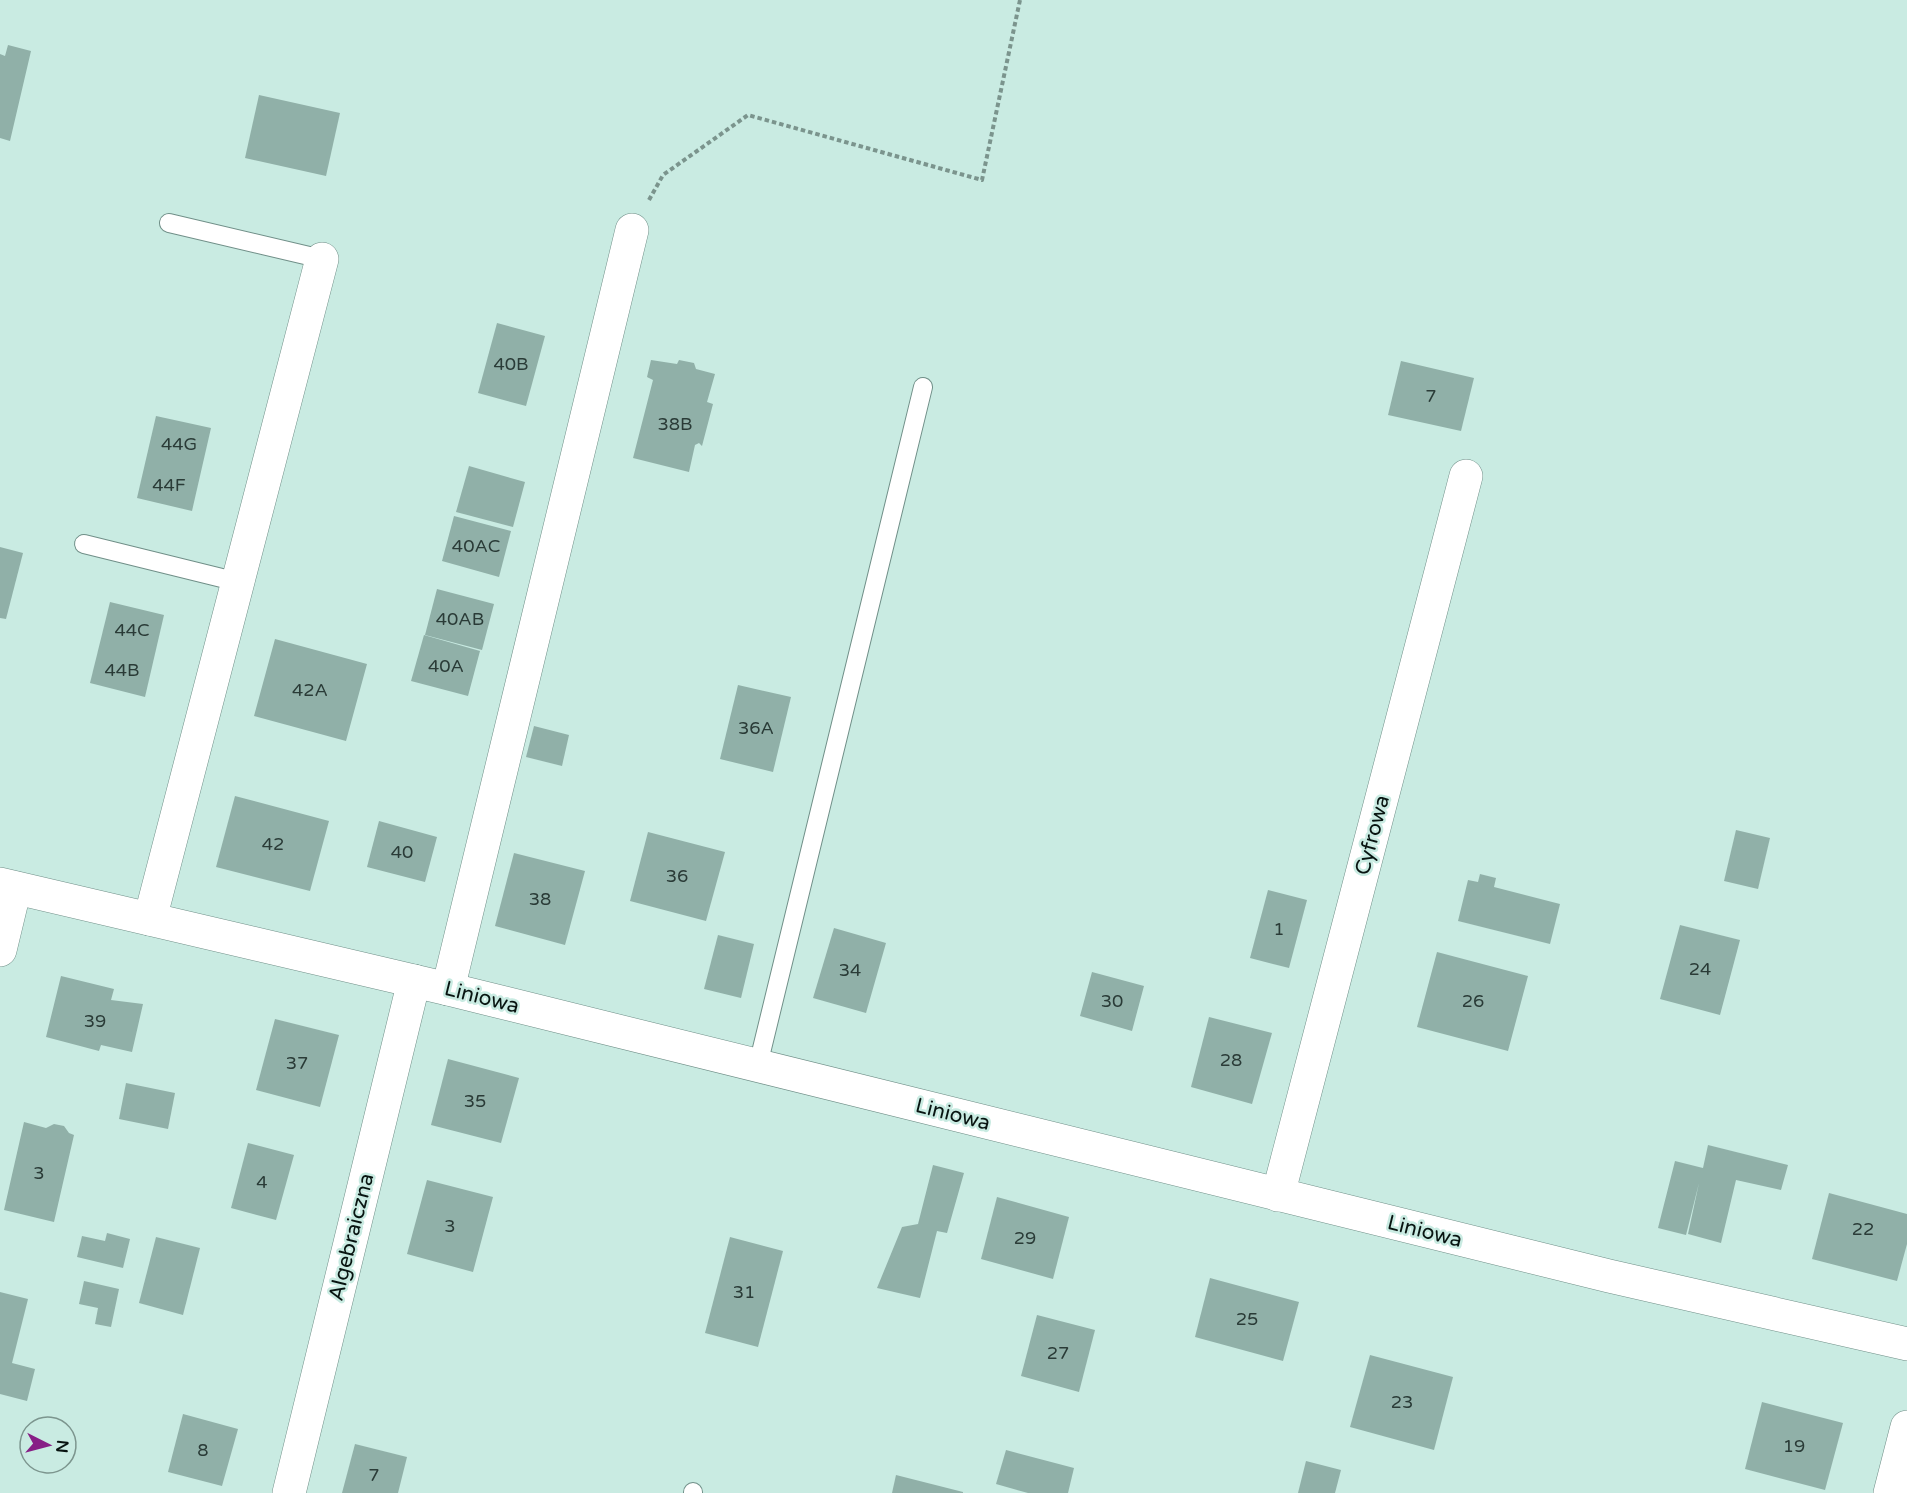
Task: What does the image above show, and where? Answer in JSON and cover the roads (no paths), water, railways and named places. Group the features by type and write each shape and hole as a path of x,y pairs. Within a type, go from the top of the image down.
{"street":[{"path":"448,989 632,230"},
{"path":"150,919 322,259"},
{"name":"Cyfrowa","path":"1278,1195 1466,476"},
{"path":"0,950 8,886"},
{"name":"Liniowa","path":"8,886 448,989 1597,1274 1907,1344"},
{"name":"Algebraiczna","path":"288,1493 414,981"},
{"path":"1890,1493 1907,1427"}],"lane":[{"path":"169,223 322,259"},
{"path":"758,1065 923,387"},
{"path":"84,544 238,582"}]}
